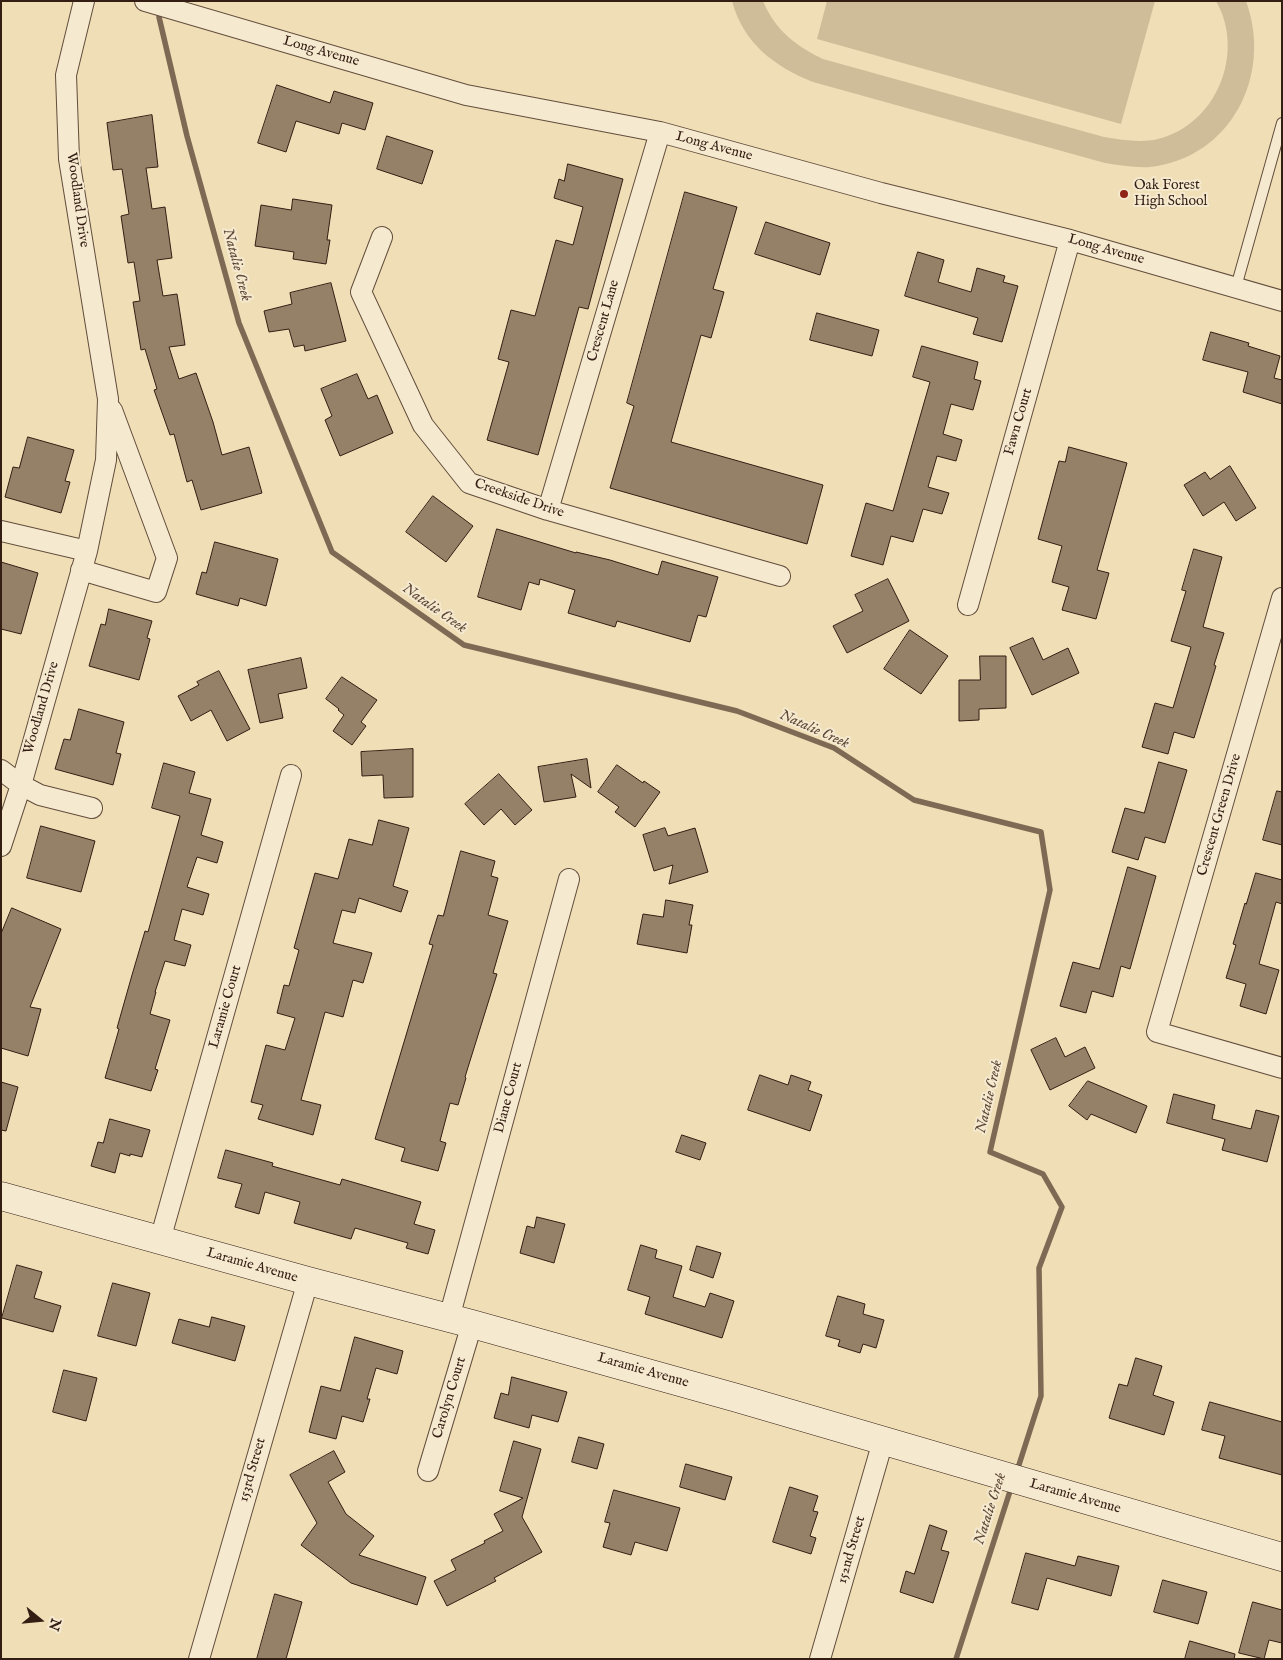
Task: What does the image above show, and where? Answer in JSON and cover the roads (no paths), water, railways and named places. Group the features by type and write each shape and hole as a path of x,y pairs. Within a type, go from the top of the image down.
{"street":[{"name":"Woodland Drive","path":"84,1 66,75 69,159 108,399 166,558 156,592 84,561"},
{"name":"Long Avenue","path":"145,1 466,95 660,132 881,194 1070,240 1282,300"},
{"name":"Crescent Lane","path":"548,510 660,132"},
{"name":"Creekside Drive","path":"382,237 361,292 423,425 469,483 548,510 780,576"},
{"name":"Fawn Court","path":"968,605 1070,240"},
{"name":"Woodland Drive","path":"1,846 21,785 84,561 106,460 108,399"},
{"path":"1,531 84,561"},
{"name":"Crescent Green Drive","path":"1282,598 1157,1032 1282,1068"},
{"path":"1,770 21,785 40,795 92,808"},
{"name":"Laramie Court","path":"160,1240 292,775"},
{"name":"Diane Court","path":"461,1321 569,878"},
{"name":"Laramie Avenue","path":"1,1196 737,1398 1282,1557"},
{"name":"153rd Street","path":"199,1659 308,1281"},
{"name":"Carolyn Court","path":"428,1471 461,1321"},
{"name":"152nd Street","path":"820,1659 884,1441"}],"lane":[{"path":"1236,287 1282,123"}],"waterway":[{"name":"Natalie Creek","path":"159,17 187,136 239,323 332,552 464,645 737,711 834,748 914,800 1041,832 1050,890 990,1152 1043,1174 1062,1207 1039,1268 1041,1396 1017,1471"},
{"name":"Natalie Creek","path":"956,1659 1012,1485"}],"place":[{"name":"Oak Forest High School","path":"1124,194"}]}
